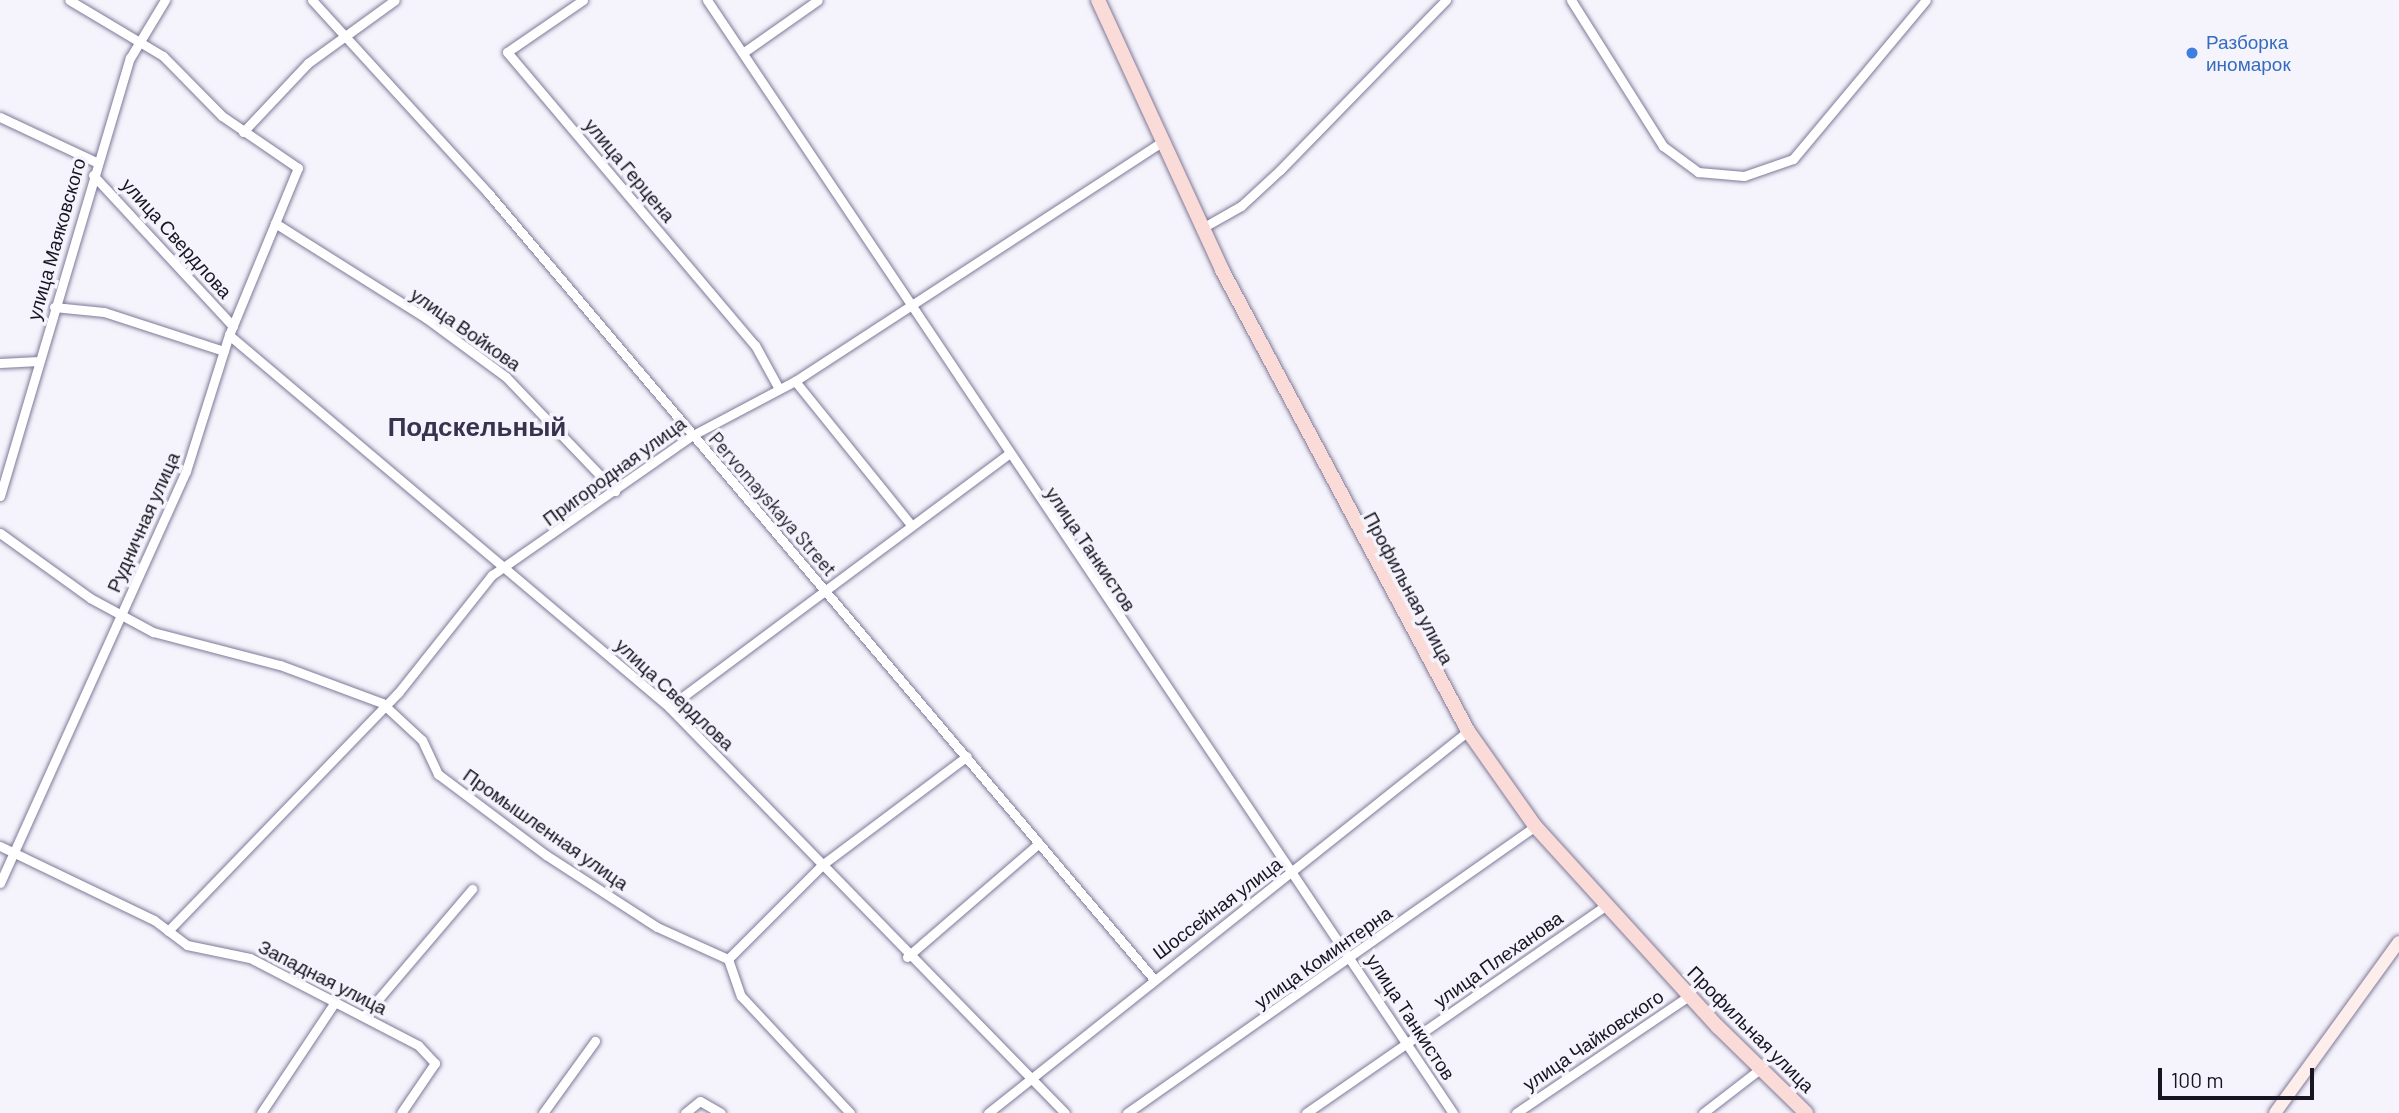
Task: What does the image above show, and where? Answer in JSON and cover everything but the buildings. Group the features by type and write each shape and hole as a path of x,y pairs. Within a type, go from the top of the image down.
{"main road":[{"name":"Профильная улица","path":"1098,0 1204,227 1429,667 1468,731 1535,826 1690,995 1806,1113"}],"street":[{"path":"69,0 92,4 138,42 191,79 243,132 345,32 395,0"},
{"name":"улица Маяковского","path":"0,496 21,442 39,361 96,163 138,42 165,0"},
{"name":"Pervomayskaya Street","path":"313,0 345,32 824,589 1153,978"},
{"name":"улица Герцена","path":"583,0 508,52 755,345 778,387"},
{"name":"улица Танкистов","path":"707,0 744,52 1007,455 1293,872 1453,1113"},
{"path":"744,52 818,0"},
{"path":"1204,227 1241,206 1280,170 1446,0"},
{"path":"1572,0 1663,146 1698,172 1744,176 1793,159 1926,0"},
{"path":"0,117 96,163"},
{"name":"Рудничная улица","path":"0,883 186,471 231,330 298,167 243,132"},
{"name":"Пригородная улица","path":"168,931 382,703 398,693 505,568 691,436 795,380 1164,140"},
{"name":"улица Свердлова","path":"93,175 231,330 669,707 907,957 1065,1113"},
{"name":"улица Войкова","path":"275,223 426,317 506,377 615,491"},
{"path":"54,307 104,312 224,351"},
{"path":"0,363 39,361"},
{"path":"795,380 911,525"},
{"path":"669,707 1007,455"},
{"name":"Промышленная улица","path":"0,533 120,615 382,703 422,740 438,774 546,855 657,926 728,959"},
{"name":"Шоссейная улица","path":"988,1113 1027,1077 1293,872 1468,731"},
{"path":"850,1113 741,996 728,959 822,865 967,756"},
{"name":"улица Коминтерна","path":"1127,1113 1352,960 1535,826"},
{"path":"907,957 1039,843"},
{"name":"Западная улица","path":"0,846 168,931 199,950 250,958 418,1045 435,1063 401,1113"},
{"path":"364,1016 472,889"},
{"name":"улица Плеханова","path":"1306,1113 1408,1045 1606,905"},
{"path":"2274,1113 2399,942"},
{"name":"улица Чайковского","path":"1516,1113 1690,995"},
{"path":"261,1113 335,1002"},
{"path":"543,1113 595,1041"},
{"path":"1703,1113 1760,1069"},
{"path":"685,1113 700,1101 721,1113"}],"place":[{"name":"Разборка иномарок","path":"2192,53"}],"district":[{"name":"Подскельный","path":"477,426"}]}
